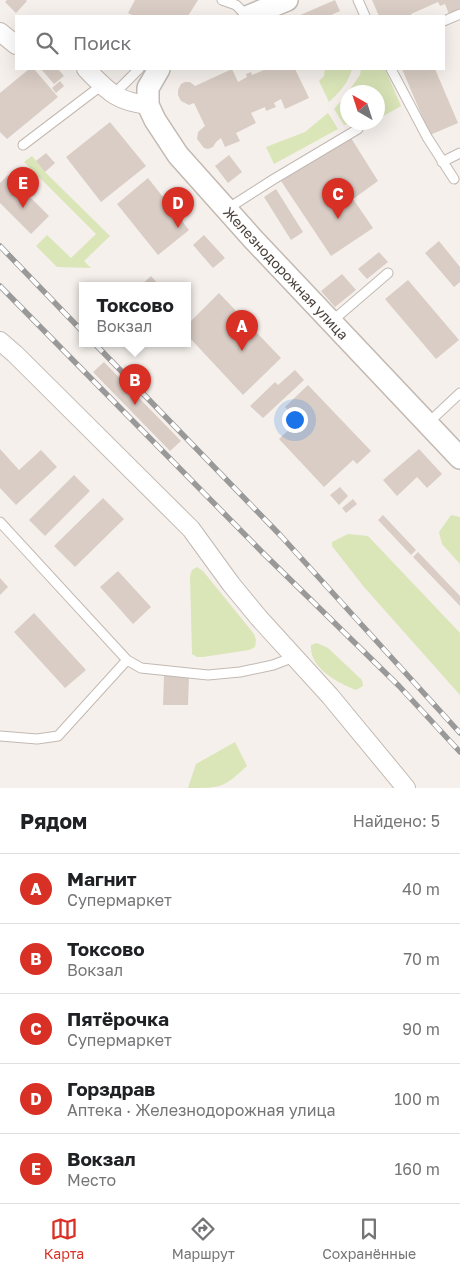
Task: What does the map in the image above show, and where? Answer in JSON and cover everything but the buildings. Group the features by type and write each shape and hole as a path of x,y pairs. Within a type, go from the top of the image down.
{"street":[{"path":"242,10 286,0"},
{"path":"0,32 15,44"},
{"path":"87,70 107,90 137,104 148,105 150,70"},
{"name":"Железнодорожная улица","path":"148,105 155,120 178,154 227,210 330,322 427,424 458,453"},
{"path":"0,341 191,529 231,584 330,696 405,788"}],"lane":[{"path":"222,0 242,10"},
{"path":"358,0 365,15"},
{"path":"445,21 460,14"},
{"path":"23,145 107,90 148,70"},
{"path":"393,70 442,162 454,179"},
{"path":"227,210 274,179 356,130"},
{"path":"442,162 460,153"},
{"path":"330,322 388,273"},
{"path":"427,424 460,393"},
{"path":"0,522 127,660 141,668 208,675 273,666 294,656"},
{"path":"0,736 38,739 58,736 127,660"}],"green space":[{"path":"325,70 352,70 344,85 340,85 340,91 329,102 319,81 324,76"},
{"path":"361,70 385,70 401,106 385,115 385,85 353,85 360,75"},
{"path":"340,102 340,119 334,109"},
{"path":"328,113 338,129 274,164 266,147 305,132"},
{"path":"32,156 45,172 110,236 84,261 91,268 57,267 36,246 47,235 71,258 96,234 24,162"},
{"path":"451,515 460,517 460,564 442,544 439,532"},
{"path":"348,534 368,536 460,633 460,695 364,587 332,546 332,542"},
{"path":"197,567 203,571 254,634 256,640 255,647 249,650 203,657 197,657 192,654 190,576 192,570"},
{"path":"317,643 328,648 362,680 363,686 356,690 326,674 315,661 312,653 311,645"},
{"path":"235,742 247,766 227,783 208,788 188,788 196,764"}],"railway":[{"path":"0,246 79,328"},
{"path":"0,286 262,552 399,686 460,752"},
{"path":"98,347 281,536 460,733"}],"place":[{"name":"Вокзал","path":"23,208"},
{"name":"Пятёрочка","path":"338,219"},
{"name":"Горздрав","path":"178,228"},
{"name":"Магнит","path":"242,351"},
{"name":"Токсово","path":"135,405"}]}
